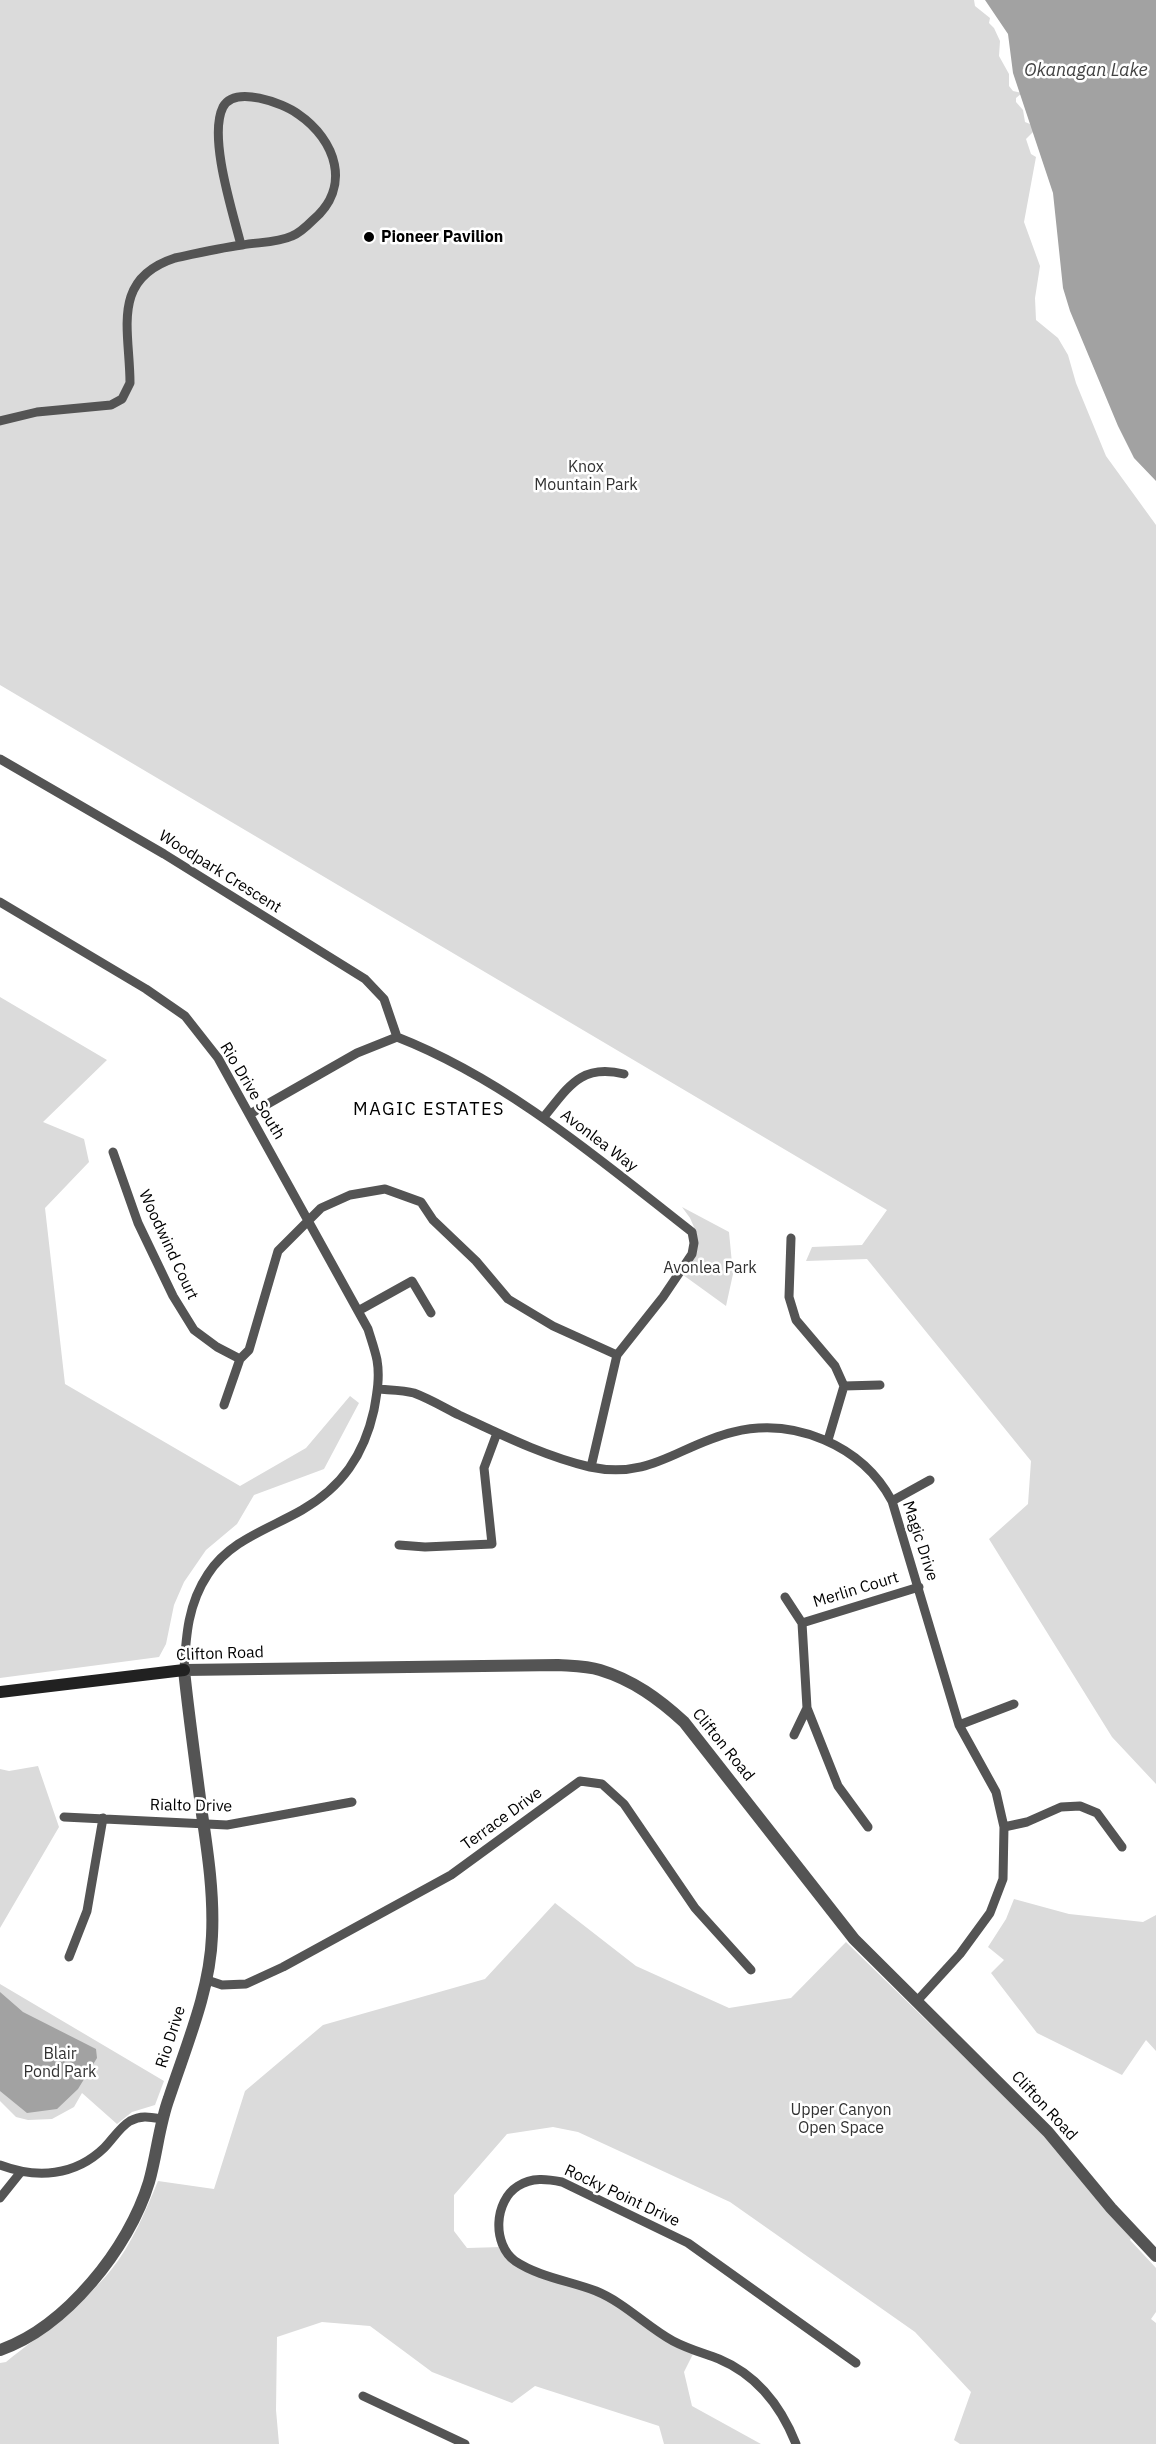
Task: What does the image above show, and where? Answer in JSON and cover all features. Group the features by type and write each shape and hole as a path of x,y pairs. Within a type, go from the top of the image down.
{"main road":[{"name":"Clifton Road","path":"0,1692 183,1670"}],"street":[{"path":"0,421 37,412 106,406 119,401 128,391 130,383 127,309 134,289 147,272 165,261 282,239 297,234 326,207 336,183 337,174 331,155 314,127 293,110 280,104 254,98 237,98 226,103 219,120 220,152 241,245"},
{"name":"Woodpark Crescent","path":"0,759 164,854 366,979 384,999 398,1037"},
{"name":"Rio Drive South","path":"0,902 146,989 185,1016 218,1058 250,1114 368,1329 377,1361 378,1389 369,1431 361,1451 346,1475 328,1492 302,1510 246,1538 226,1552 208,1573 194,1601 186,1627 183,1670"},
{"path":"250,1114 357,1053 398,1037"},
{"name":"Avonlea Way","path":"398,1037 434,1051 543,1118 692,1232 694,1243 692,1254 663,1297 617,1355 591,1467"},
{"path":"543,1118 569,1086 589,1072 611,1071 624,1074"},
{"name":"Woodwind Court","path":"113,1152 138,1223 173,1296 194,1330 217,1347 240,1359"},
{"path":"224,1405 240,1359 249,1350 278,1251 321,1208 350,1195 384,1189 421,1202 433,1220 476,1261 508,1299 553,1326 617,1355"},
{"path":"791,1238 789,1297 796,1320 835,1366 844,1386 828,1440"},
{"path":"358,1311 412,1281 431,1313"},
{"path":"844,1386 880,1385"},
{"name":"Magic Drive","path":"378,1389 413,1393 553,1457 591,1467 616,1471 643,1468 732,1432 765,1427 802,1432 828,1440 860,1461 876,1478 892,1501 959,1725 996,1792 1004,1827 1003,1880 990,1913 960,1954 917,2001"},
{"path":"399,1545 425,1547 492,1544 484,1468 497,1433"},
{"path":"892,1501 930,1480"},
{"name":"Merlin Court","path":"802,1623 919,1587"},
{"name":"Merlin Court","path":"785,1597 802,1623 807,1708 838,1786 868,1827"},
{"name":"Clifton Road","path":"183,1670 558,1665 598,1670 632,1683 660,1700 684,1722 854,1939 1048,2132 1111,2208 1156,2256"},
{"name":"Rio Drive","path":"0,2350 27,2338 47,2324 79,2294 123,2243 149,2182 162,2119 207,1980 212,1937 212,1909 204,1825 183,1670"},
{"path":"959,1725 1014,1704"},
{"name":"Merlin Court","path":"794,1735 807,1708"},
{"name":"Terrace Drive","path":"207,1980 222,1985 246,1984 282,1967 451,1875 580,1781 602,1784 624,1804 695,1908 751,1970"},
{"name":"Rialto Drive","path":"64,1817 227,1825 352,1802"},
{"path":"1004,1827 1027,1822 1061,1807 1080,1806 1097,1813 1122,1847"},
{"path":"69,1957 87,1911 103,1818"},
{"path":"0,2165 20,2173 48,2174 82,2165 103,2149 129,2121 145,2115 162,2119"},
{"path":"0,2198 20,2173"},
{"name":"Rocky Point Drive","path":"796,2444 760,2383 741,2369 670,2339 618,2302 597,2292 532,2270 514,2260 503,2247 499,2228 500,2211 508,2196 517,2186 532,2180 548,2179 562,2182 688,2243 856,2362"},
{"path":"363,2396 465,2444"}],"green space":[{"name":"Knox Mountain Park","path":"0,0 974,0 975,6 990,18 989,23 1000,41 999,56 1009,74 1009,86 1013,91 1022,93 1016,98 1016,102 1023,110 1025,122 1030,124 1034,131 1026,139 1031,154 1036,157 1024,222 1040,266 1035,298 1036,320 1058,338 1068,355 1076,383 1106,456 1156,525 1156,1784 1112,1737 989,1539 1028,1504 1031,1461 867,1259 806,1261 812,1247 862,1245 887,1210 0,685"},
{"path":"0,997 107,1060 43,1122 84,1139 89,1162 45,1208 65,1384 240,1486 306,1448 350,1396 359,1403 324,1469 254,1495 237,1524 206,1550 184,1582 174,1605 166,1644 159,1657 0,1678"},
{"name":"Avonlea Park","path":"682,1207 729,1232 733,1274 726,1306 679,1272 697,1234"},
{"path":"38,1766 59,1827 0,1928 0,1769 9,1771"},
{"path":"1014,1899 1069,1914 1143,1922 1156,1915 1156,2051 1146,2040 1122,2075 1037,2033 991,1973 1004,1960 988,1947 1006,1919"},
{"name":"Upper Canyon Open Space","path":"555,1903 636,1966 729,2008 791,1998 846,1942 1043,2134 1134,2233 1130,2240 1156,2268 1156,2312 1151,2319 1156,2323 1156,2444 960,2444 954,2440 971,2392 915,2332 730,2202 578,2132 553,2127 507,2134 454,2195 454,2231 467,2248 502,2247 512,2261 596,2292 693,2354 684,2372 692,2406 761,2444 664,2444 659,2426 535,2386 512,2403 432,2372 370,2326 322,2322 277,2337 276,2410 279,2444 0,2444 0,2363 6,2362 47,2330 100,2283 119,2260 132,2239 158,2181 214,2189 245,2091 323,2025 485,1979"},
{"name":"Blair Pond Park","path":"0,1984 164,2081 155,2105 132,2112 117,2124 82,2093 74,2107 52,2119 28,2120 16,2117 0,2101"}],"water":[{"name":"Okanagan Lake","path":"985,0 1156,0 1156,481 1134,458 1118,426 1070,311 1063,288 1053,193 1013,73 1008,34"},
{"path":"0,1992 23,2012 96,2049 97,2058 78,2089 57,2109 27,2113 0,2091"}],"place":[{"name":"Pioneer Pavilion","path":"369,237"}],"district":[{"name":"MAGIC ESTATES","path":"429,1110"}]}
